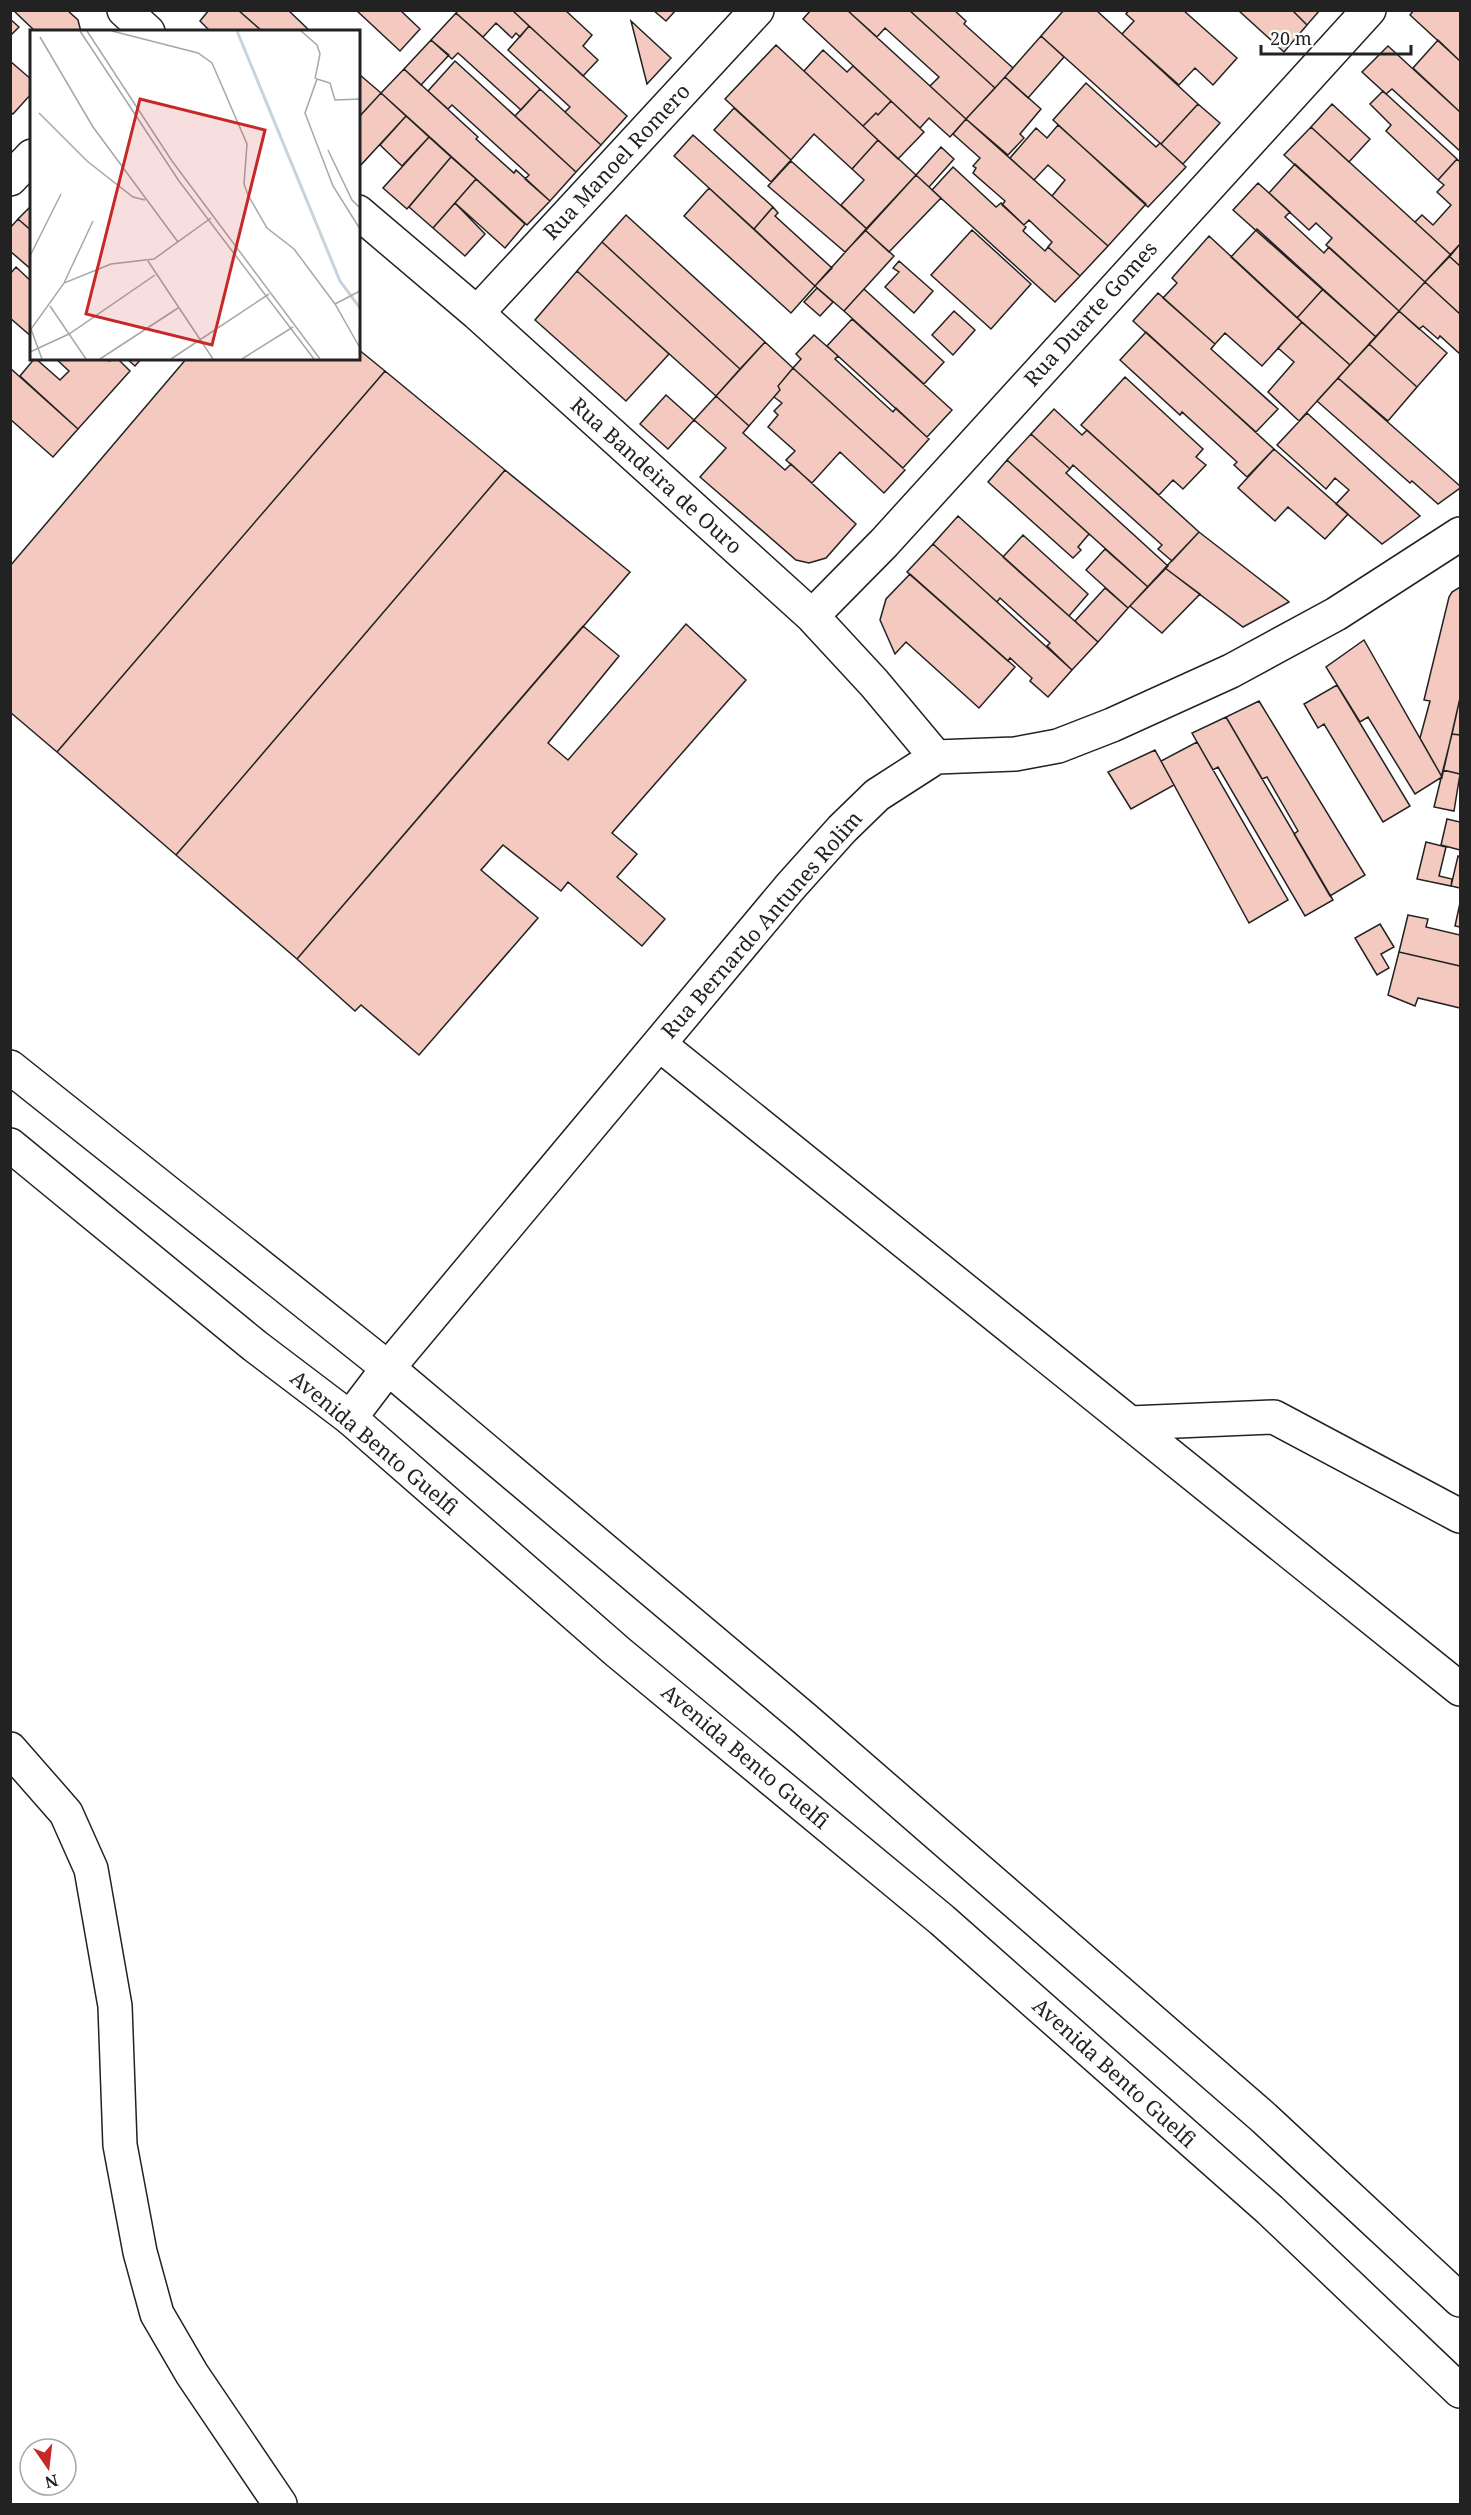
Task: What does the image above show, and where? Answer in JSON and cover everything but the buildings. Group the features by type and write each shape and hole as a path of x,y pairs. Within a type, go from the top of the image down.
{"street":[{"name":"Rua Manoel Romero","path":"477,314 757,10"},
{"name":"Rua Duarte Gomes","path":"812,616 884,543 1369,10"},
{"path":"10,179 30,158"},
{"name":"Rua Bandeira de Ouro","path":"360,214 477,314 812,616 874,683 936,757"},
{"path":"936,757 1015,754 1058,746 1112,725 1231,671 1336,614 1461,534"},
{"name":"Rua Bernardo Antunes Rolim","path":"350,1418 388,1368 790,887 842,828 877,795 936,757"},
{"path":"659,1044 1461,1689"},
{"path":"10,1067 388,1368 934,1829 1264,2118 1461,2300"},
{"name":"Avenida Bento Guelfi","path":"10,1146 255,1346 350,1418 618,1652 942,1920 1270,2210 1461,2391"},
{"path":"1130,1423 1274,1417 1461,1516"},
{"path":"10,1749 66,1813 91,1869 115,2006 120,2145 141,2252 157,2314 198,2384 280,2505"}]}
